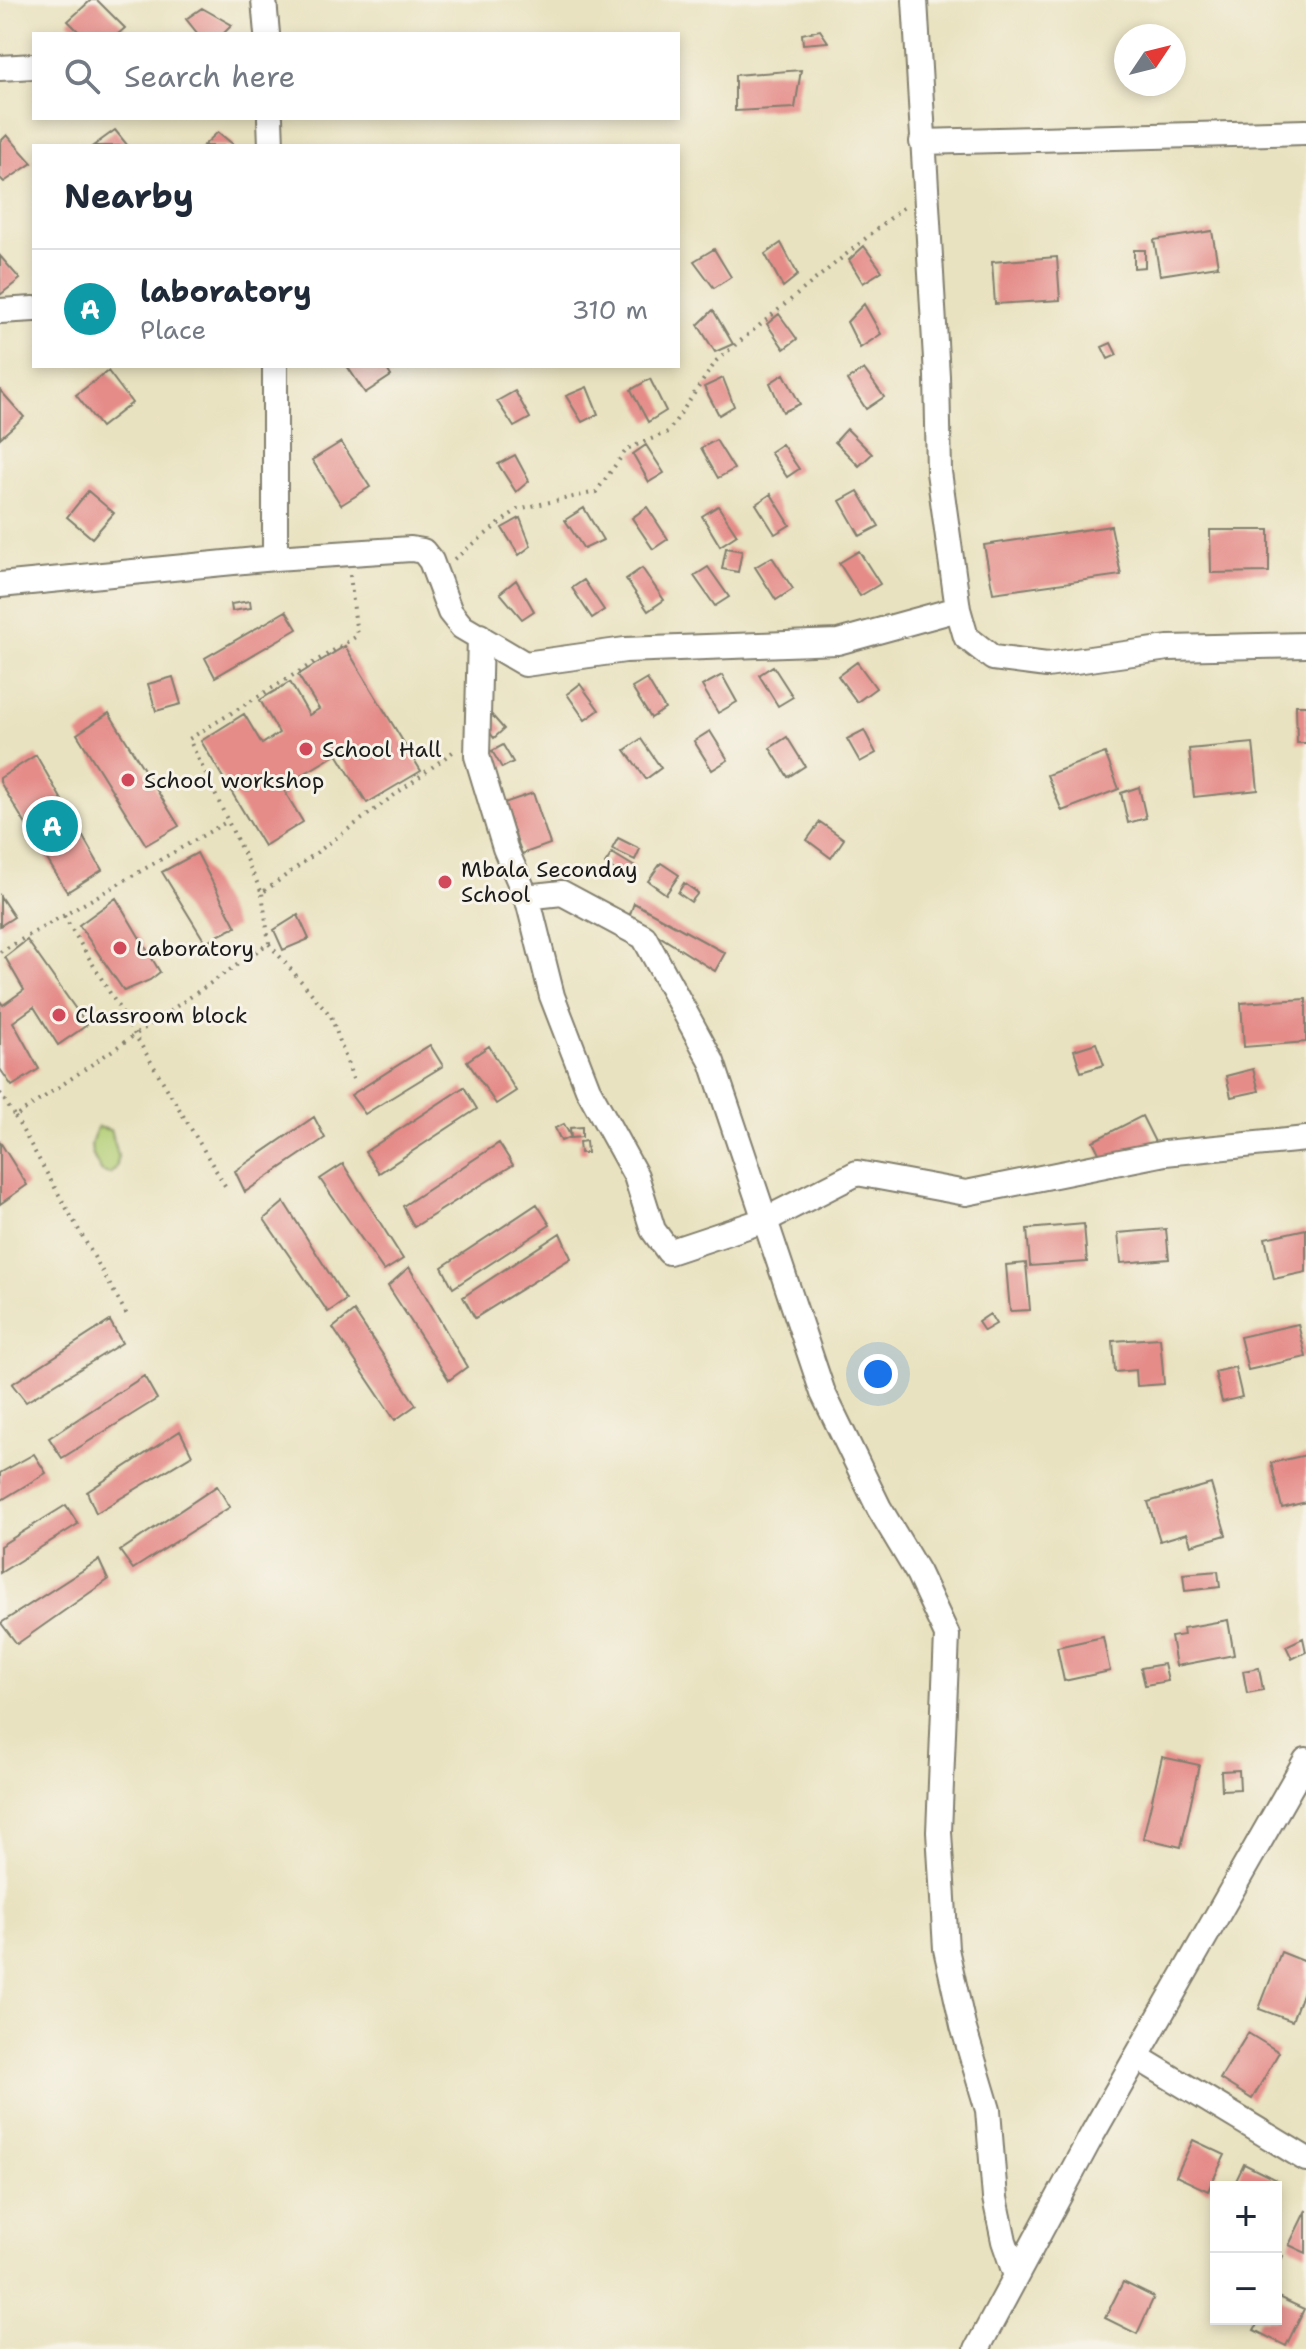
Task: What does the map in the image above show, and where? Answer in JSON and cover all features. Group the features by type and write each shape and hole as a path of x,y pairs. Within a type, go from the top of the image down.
{"street":[{"path":"264,0 267,32"},
{"path":"915,0 937,376 939,472 958,609 966,637 993,658 1047,665 1168,648 1306,645"},
{"path":"0,68 32,66"},
{"path":"270,120 271,144"},
{"path":"922,142 1306,132"},
{"path":"0,311 32,309"},
{"path":"275,368 275,558"},
{"path":"0,585 275,558 423,551 431,561 450,612 462,627 525,664 625,650 838,642 958,609"},
{"path":"480,636 477,756 505,848 525,897 552,996 588,1089 636,1176 653,1230 669,1252 765,1220 857,1173 966,1193 1165,1153 1306,1139"},
{"path":"525,897 562,893 644,937 712,1062 823,1393 879,1508 918,1573 947,1635 939,1832 946,1949 963,2026 988,2110 995,2198 1004,2241 1016,2276"},
{"path":"977,2349 1137,2057 1306,1760"},
{"path":"1137,2057 1306,2159"}],"path":[{"path":"436,573 518,509 596,492 627,449 668,432 717,360 925,190"},
{"path":"348,553 357,636 189,739 262,893 269,943 331,1016 353,1079"},
{"path":"262,893 457,749"},
{"path":"0,952 228,821"},
{"path":"64,916 227,1189"},
{"path":"15,1117 269,943"},
{"path":"0,1093 127,1315"}],"green space":[{"path":"98,1127 110,1130 116,1147 117,1165 110,1174 102,1172 93,1154 92,1139"}],"building":[{"path":"91,0 97,0 125,28 120,32 79,32 68,21"},
{"path":"202,8 232,25 225,32 196,32 186,19"},
{"path":"820,30 828,42 803,44 802,34"},
{"path":"801,70 795,108 735,111 735,75"},
{"path":"115,130 126,144 96,144"},
{"path":"218,132 233,144 205,144"},
{"path":"7,135 32,163 4,182 0,178 0,142"},
{"path":"1212,231 1218,266 1160,275 1154,240"},
{"path":"781,243 798,275 783,287 765,254"},
{"path":"864,246 882,271 863,283 849,260"},
{"path":"714,249 731,277 714,288 694,261"},
{"path":"1134,250 1145,250 1145,267 1134,268"},
{"path":"0,256 20,279 0,295"},
{"path":"1057,257 1060,300 995,304 992,262"},
{"path":"864,304 881,334 860,348 847,322"},
{"path":"713,310 733,344 715,352 698,325"},
{"path":"779,314 797,339 784,349 767,324"},
{"path":"1111,343 1117,355 1108,359 1102,347"},
{"path":"348,368 386,368 391,376 365,393"},
{"path":"864,369 884,397 866,409 847,380"},
{"path":"108,371 132,403 101,427 76,395"},
{"path":"784,374 800,404 783,412 770,383"},
{"path":"723,378 734,406 719,415 704,387"},
{"path":"650,379 666,411 648,422 631,390"},
{"path":"587,387 598,414 582,422 566,396"},
{"path":"0,390 24,417 0,438"},
{"path":"515,391 530,418 514,427 497,401"},
{"path":"847,429 872,454 859,466 835,442"},
{"path":"716,440 734,469 718,478 701,448"},
{"path":"341,442 370,487 341,505 312,460"},
{"path":"782,444 799,469 787,477 770,452"},
{"path":"646,445 664,473 649,482 633,454"},
{"path":"515,455 529,481 516,492 498,464"},
{"path":"88,491 114,513 92,538 67,517"},
{"path":"858,491 879,526 860,536 840,501"},
{"path":"771,494 790,525 775,534 756,504"},
{"path":"718,506 737,535 720,546 702,516"},
{"path":"647,507 668,539 653,549 632,518"},
{"path":"584,508 603,540 584,549 565,520"},
{"path":"520,518 531,546 519,555 502,528"},
{"path":"1111,526 1121,575 993,593 984,545"},
{"path":"1210,530 1269,530 1269,572 1211,573"},
{"path":"726,548 742,551 738,572 722,569"},
{"path":"859,551 880,584 860,596 839,563"},
{"path":"772,557 793,589 776,600 755,567"},
{"path":"708,567 729,597 715,606 694,576"},
{"path":"642,568 664,600 648,611 626,579"},
{"path":"516,580 534,611 522,619 500,593"},
{"path":"584,580 604,610 592,618 572,588"},
{"path":"250,601 251,608 232,611 231,604"},
{"path":"286,611 297,629 215,677 205,658"},
{"name":"School Hall","path":"345,646 421,771 367,803 337,754 282,787 303,822 264,846 201,741 244,714 262,744 279,733 260,700 290,682 309,715 319,709 298,675"},
{"path":"857,662 876,688 857,702 838,676"},
{"path":"773,666 793,697 778,706 759,675"},
{"path":"722,675 737,702 718,713 702,686"},
{"path":"173,677 181,704 156,711 148,684"},
{"path":"647,679 665,709 651,718 632,688"},
{"path":"580,684 599,710 585,720 567,694"},
{"path":"1296,705 1306,705 1306,743 1297,743"},
{"name":"School workshop","path":"109,713 179,826 146,845 77,734"},
{"path":"490,713 504,729 494,738 481,721"},
{"path":"864,730 876,753 860,762 847,739"},
{"path":"710,731 728,760 712,770 694,741"},
{"path":"787,737 805,766 788,777 770,748"},
{"path":"641,739 661,768 646,779 625,750"},
{"path":"1253,743 1258,790 1194,797 1189,749"},
{"path":"503,745 513,762 502,768 492,751"},
{"path":"1105,753 1119,789 1062,811 1047,775"},
{"path":"36,755 102,870 67,892 0,782 0,778"},
{"path":"1139,787 1146,818 1128,823 1121,793"},
{"path":"533,793 550,844 522,854 504,803"},
{"path":"820,822 844,839 831,858 807,840"},
{"path":"618,838 640,849 635,860 612,849"},
{"path":"197,853 236,927 205,942 162,872"},
{"path":"612,853 635,867 628,878 605,864"},
{"path":"661,863 679,875 666,894 648,881"},
{"path":"684,883 698,893 691,902 678,893"},
{"path":"0,896 14,917 0,926"},
{"name":"Laboratory","path":"116,898 160,972 150,980 124,991 79,925"},
{"path":"634,903 725,953 715,971 629,917"},
{"path":"298,915 309,939 283,950 274,930"},
{"name":"Classroom block","path":"27,940 87,1025 58,1045 34,1007 13,1022 39,1069 12,1086 0,1069 0,1001 3,1005 24,990 5,957"},
{"path":"1306,999 1306,1042 1244,1047 1241,1003"},
{"path":"1096,1043 1104,1065 1081,1072 1074,1050"},
{"path":"430,1045 443,1066 365,1114 351,1095"},
{"path":"489,1046 516,1091 496,1104 467,1061"},
{"path":"1253,1069 1259,1091 1231,1097 1226,1076"},
{"path":"464,1087 477,1109 379,1173 365,1152"},
{"path":"1142,1116 1159,1150 1110,1175 1093,1141"},
{"path":"314,1117 325,1138 245,1192 235,1171"},
{"path":"564,1124 571,1137 561,1141 555,1128"},
{"path":"582,1127 582,1137 571,1138 570,1128"},
{"path":"586,1141 587,1153 580,1153 579,1142"},
{"path":"0,1142 27,1185 0,1204"},
{"path":"499,1143 513,1165 414,1227 403,1206"},
{"path":"343,1164 403,1259 384,1271 320,1179"},
{"path":"284,1202 346,1300 328,1312 264,1219"},
{"path":"537,1204 550,1225 453,1288 442,1267"},
{"path":"1084,1224 1087,1262 1030,1266 1027,1229"},
{"path":"1166,1229 1169,1259 1121,1263 1118,1233"},
{"path":"1306,1229 1306,1272 1274,1279 1265,1238"},
{"path":"560,1233 571,1258 475,1318 463,1297"},
{"path":"1026,1263 1030,1310 1010,1311 1006,1265"},
{"path":"409,1267 467,1367 449,1380 388,1286"},
{"path":"354,1311 416,1405 395,1420 333,1328"},
{"path":"990,1314 996,1324 984,1331 978,1322"},
{"path":"110,1321 122,1343 26,1402 12,1384"},
{"path":"1298,1324 1306,1357 1248,1370 1240,1337"},
{"path":"1160,1338 1164,1384 1137,1386 1136,1370 1115,1372 1113,1341"},
{"path":"1235,1367 1242,1397 1222,1402 1215,1372"},
{"path":"144,1376 157,1399 62,1458 49,1438"},
{"path":"180,1431 192,1455 96,1513 87,1492"},
{"path":"34,1454 46,1473 0,1501 0,1473"},
{"path":"1306,1455 1306,1502 1282,1508 1271,1463"},
{"path":"1211,1484 1226,1535 1191,1545 1187,1533 1160,1541 1148,1502"},
{"path":"217,1486 230,1507 133,1569 120,1551"},
{"path":"66,1505 78,1524 0,1573 0,1546"},
{"path":"99,1560 108,1580 17,1644 1,1623"},
{"path":"1218,1571 1220,1587 1185,1591 1183,1574"},
{"path":"1228,1620 1234,1655 1176,1666 1171,1637 1184,1635 1183,1628"},
{"path":"1103,1637 1110,1671 1064,1681 1057,1647"},
{"path":"1303,1638 1306,1652 1292,1659 1286,1646"},
{"path":"1164,1664 1168,1681 1145,1685 1141,1668"},
{"path":"1259,1668 1263,1690 1247,1693 1243,1671"},
{"path":"1162,1757 1199,1765 1181,1847 1143,1838"},
{"path":"1239,1770 1240,1789 1222,1790 1221,1771"},
{"path":"1281,1952 1306,1962 1306,1983 1292,2021 1259,2009"},
{"path":"1248,2033 1279,2052 1252,2099 1220,2079"},
{"path":"1193,2140 1225,2155 1210,2181 1208,2191 1176,2176"},
{"path":"1244,2164 1276,2180 1275,2181 1236,2181"},
{"path":"1306,2210 1306,2253 1289,2245"},
{"path":"1123,2282 1154,2297 1137,2334 1105,2318"},
{"path":"1282,2299 1304,2309 1286,2346 1254,2330 1257,2325 1282,2325"}],"place":[{"name":"School Hall","path":"306,749"},
{"name":"School workshop","path":"128,780"},
{"name":"laboratory","path":"52,826"},
{"name":"Mbala Seconday School","path":"445,882"},
{"name":"Laboratory","path":"120,948"},
{"name":"Classroom block","path":"59,1015"}]}
